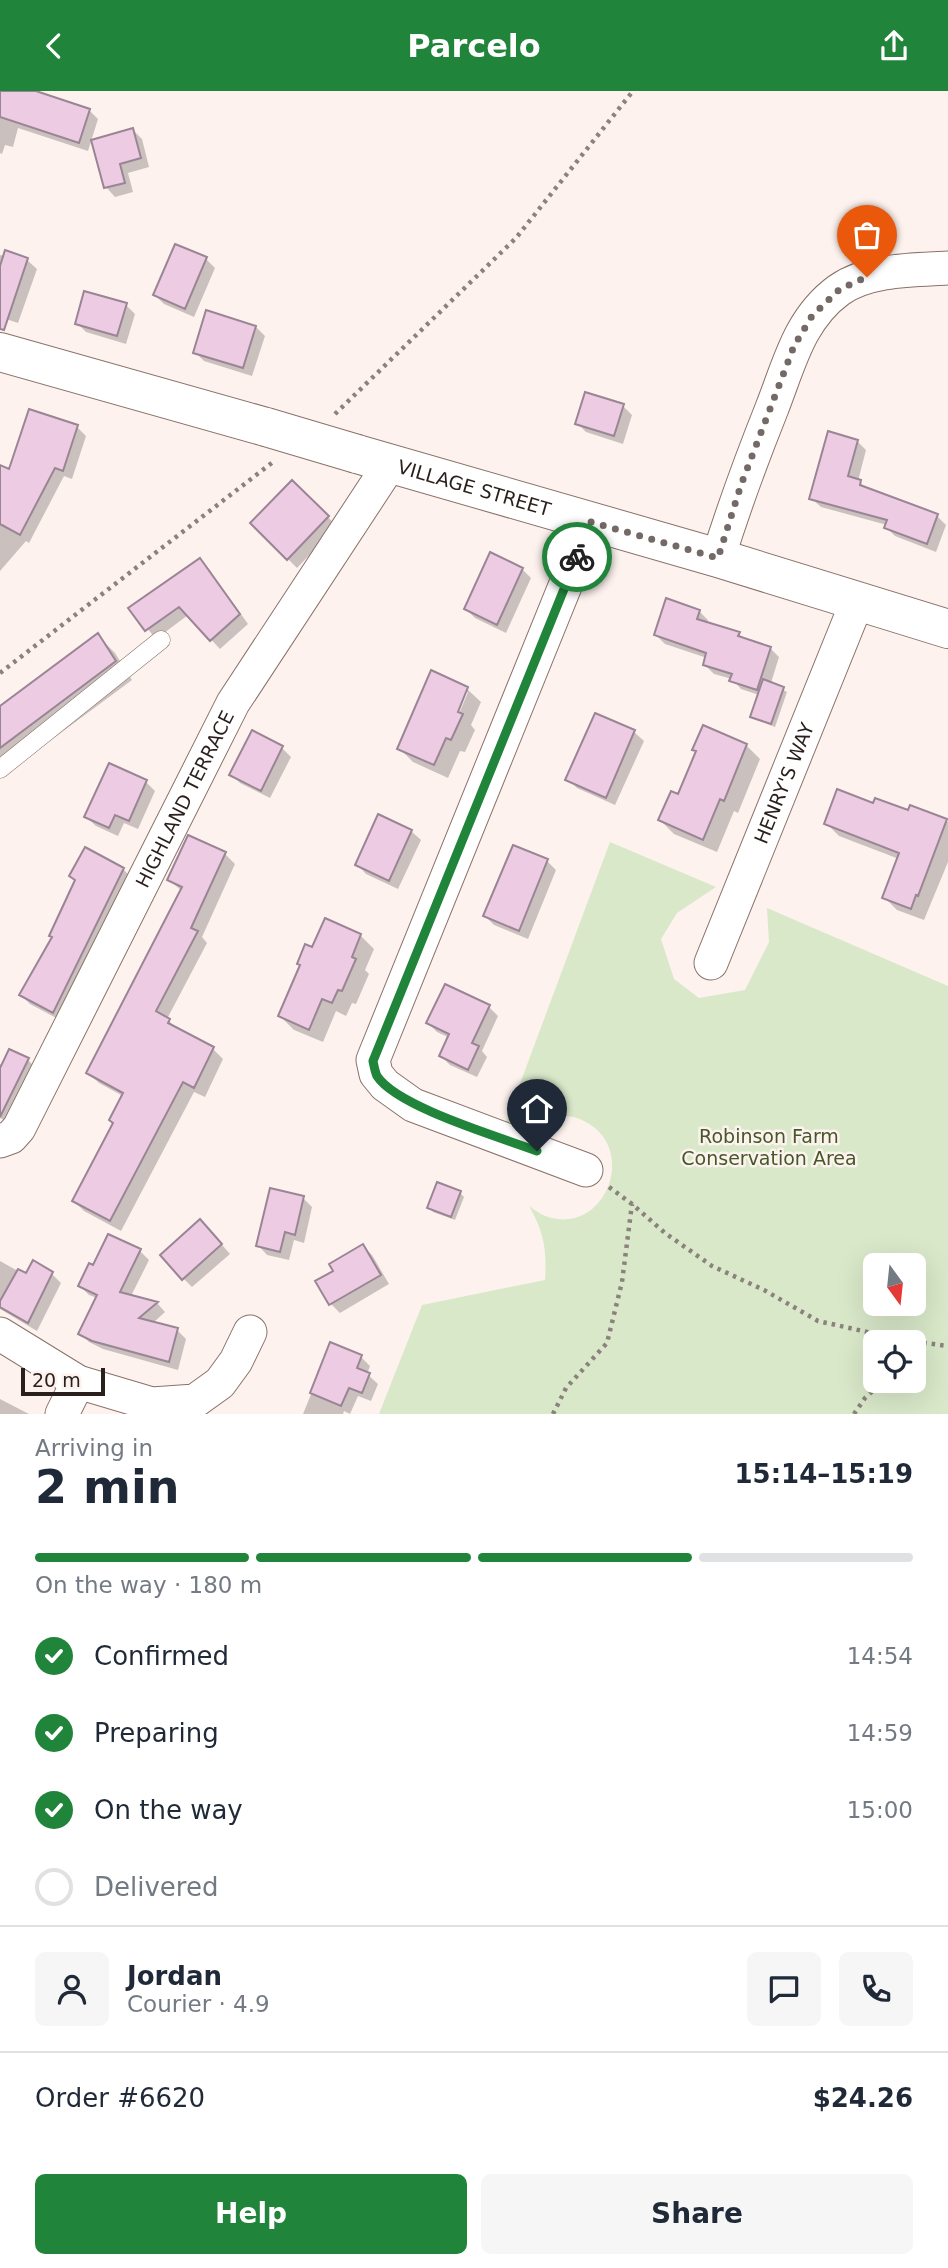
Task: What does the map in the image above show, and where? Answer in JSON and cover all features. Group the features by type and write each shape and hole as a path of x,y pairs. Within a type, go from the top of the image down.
{"main road":[{"name":"VILLAGE STREET","path":"2,357 274,441 373,459 718,558 948,629"}],"street":[{"path":"718,558 741,485 794,346 812,316 840,289 867,277 948,268"},
{"name":"HIGHLAND TERRACE","path":"0,1142 11,1137 19,1128 233,703 373,459"},
{"path":"586,1170 413,1105 385,1085 376,1074 373,1061 591,522"},
{"name":"HENRY'S WAY","path":"711,963 857,602"},
{"path":"0,1334 78,1382 152,1404 195,1401 220,1383 236,1361 250,1332"},
{"path":"62,1414 78,1382"}],"lane":[{"path":"0,769 161,640"}],"path":[{"path":"334,414 516,239 633,91"},
{"path":"0,673 274,441"},
{"path":"586,1170 632,1203 665,1233 712,1266 764,1290 818,1321 863,1330"},
{"path":"552,1414 566,1388 607,1343 622,1282 632,1203"},
{"path":"926,1343 948,1346"},
{"path":"854,1414 871,1393"}],"green space":[{"name":"Robinson Farm Conservation Area","path":"610,842 716,887 677,913 661,939 674,979 699,998 745,990 769,942 767,908 948,986 948,1414 379,1414 422,1305 545,1280 543,1241 529,1206 548,1217 568,1219 586,1213 599,1202 608,1186 612,1168 610,1150 601,1134 584,1121 562,1116 519,1126 505,1124"}],"building":[{"path":"0,91 36,91 90,109 79,143 0,117"},
{"path":"133,128 141,158 120,164 125,183 104,188 91,140"},
{"path":"175,244 207,257 185,309 153,295"},
{"path":"5,250 28,258 4,330 0,329 0,266"},
{"path":"84,291 127,303 117,336 75,324"},
{"path":"206,310 256,326 243,368 193,353"},
{"path":"585,392 624,404 614,436 575,424"},
{"path":"29,409 78,425 63,471 55,468 20,535 0,524 0,465 9,469"},
{"path":"828,431 858,440 848,476 861,480 860,485 938,514 927,544 884,528 887,520 809,499"},
{"path":"292,480 329,516 287,560 250,523"},
{"path":"490,552 523,568 497,625 464,609"},
{"path":"200,558 240,614 210,641 179,607 145,631 128,608"},
{"path":"666,598 700,610 697,619 740,632 738,636 771,647 757,690 729,681 732,674 703,665 706,653 654,635"},
{"path":"98,633 116,661 0,748 0,706"},
{"path":"431,670 468,687 458,712 463,714 451,740 446,738 434,765 397,749"},
{"path":"763,679 784,687 771,724 750,717"},
{"path":"595,713 635,730 606,798 565,780"},
{"path":"703,725 747,744 724,801 720,799 703,840 658,820 671,791 678,794 696,751 692,750"},
{"path":"252,730 283,746 261,791 229,775"},
{"path":"109,763 147,780 129,821 115,815 109,828 84,817"},
{"path":"837,789 873,803 875,798 908,810 910,805 947,819 911,909 882,898 899,853 824,824"},
{"path":"378,814 412,830 389,881 355,865"},
{"path":"188,835 226,852 191,928 198,931 156,1011 170,1019 168,1023 214,1047 194,1088 183,1082 110,1221 72,1201 113,1123 109,1120 123,1093 86,1073 182,887 167,880"},
{"path":"513,845 548,859 519,931 483,916"},
{"path":"85,847 124,868 53,1013 19,995 52,937 49,936 75,880 69,876"},
{"path":"325,918 361,934 352,957 356,959 342,991 338,990 332,1003 322,999 309,1030 278,1016 300,965 297,964 305,944 312,947"},
{"path":"445,984 490,1005 472,1043 479,1046 468,1070 439,1056 449,1034 426,1023"},
{"path":"9,1049 29,1058 0,1117 0,1068"},
{"path":"437,1182 461,1191 451,1217 427,1208"},
{"path":"270,1188 304,1196 295,1235 285,1232 280,1252 256,1246"},
{"path":"200,1219 222,1244 182,1280 160,1255"},
{"path":"108,1234 141,1249 120,1292 158,1302 139,1318 178,1328 169,1362 92,1341 78,1334 97,1295 78,1286 89,1263 93,1265"},
{"path":"363,1244 381,1275 329,1305 315,1281 333,1271 329,1264"},
{"path":"33,1260 53,1272 28,1323 0,1307 0,1301 18,1269 26,1273"},
{"path":"330,1342 362,1355 357,1368 370,1373 362,1393 349,1388 341,1406 310,1393"}],"way so far":[{"path":"577,557 591,522 718,558 741,485 794,346 812,316 840,289 867,277"}],"route":[{"path":"537,1151 413,1105 385,1085 376,1074 373,1061 577,557"}]}
